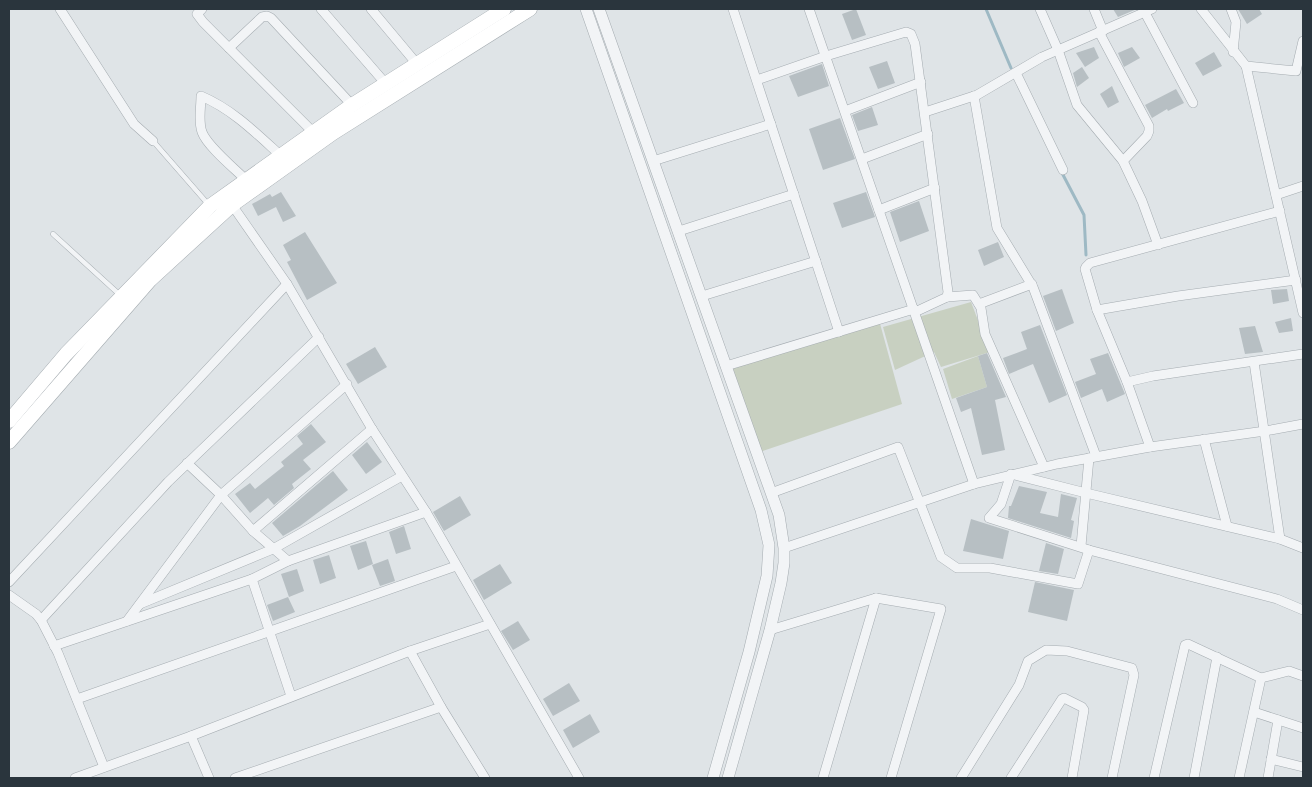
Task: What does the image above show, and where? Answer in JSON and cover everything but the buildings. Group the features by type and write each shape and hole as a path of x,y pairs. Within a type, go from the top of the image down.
{"main road":[{"path":"9,442 150,280 228,200 245,179 352,105 504,9"},
{"path":"9,421 66,354 210,206 228,200 530,9"}],"street":[{"path":"60,9 134,124 153,140"},
{"path":"202,9 197,14 314,132"},
{"path":"321,9 386,84"},
{"path":"371,9 417,64"},
{"path":"586,9 761,510 769,544 767,576 759,614 713,778"},
{"path":"599,9 778,515 784,548 783,572 770,630 728,778"},
{"path":"733,9 839,332"},
{"path":"809,9 974,484"},
{"path":"1040,9 1058,50 1077,105 1123,161 1142,200 1158,245"},
{"path":"1094,9 1101,31 1150,131 1123,161"},
{"path":"1201,9 1233,52 1246,66 1303,313"},
{"path":"1231,9 1236,22 1233,52"},
{"path":"925,112 974,96 1042,57 1147,10 1193,103"},
{"path":"229,48 262,18 268,16 352,105"},
{"path":"757,80 826,56 906,32 911,34 915,44 925,112 948,292 947,297"},
{"path":"1246,66 1296,71 1303,41"},
{"path":"1016,73 1063,170"},
{"path":"845,111 920,82"},
{"path":"245,179 209,144 202,132 200,118 202,96 218,103 231,115 245,123 280,155"},
{"path":"770,493 898,447 941,557 956,568 990,568 1078,584 1085,548 1086,493 1093,457 1032,284 997,228 974,96"},
{"path":"653,161 771,124"},
{"path":"862,159 928,134"},
{"path":"1276,195 1303,186"},
{"path":"879,210 935,188"},
{"path":"679,231 794,194"},
{"path":"228,200 286,284 372,429 426,512 579,778"},
{"path":"1150,447 1127,382 1097,310 1085,269 1088,265 1280,211"},
{"path":"702,296 816,261"},
{"path":"1097,310 1178,296 1296,280"},
{"path":"9,582 286,284"},
{"path":"979,304 1032,284"},
{"path":"726,366 914,310 947,297 973,295 979,304 985,334 1044,467"},
{"path":"41,620 187,463 318,337"},
{"path":"1127,382 1153,376 1303,354"},
{"path":"1254,362 1280,539"},
{"path":"127,621 221,495 346,384"},
{"path":"784,548 974,484 1011,474 1150,447 1303,424"},
{"path":"252,531 372,429"},
{"path":"1204,439 1227,526"},
{"path":"187,463 221,495 252,531 288,561"},
{"path":"1011,474 1280,539 1303,548"},
{"path":"1011,474 1001,504 989,518 1085,548 1277,600 1303,610"},
{"path":"139,605 274,549 402,476"},
{"path":"54,646 252,579 288,561 426,512"},
{"path":"77,699 456,566"},
{"path":"252,579 291,696"},
{"path":"9,595 36,614 41,620 77,699 104,767"},
{"path":"770,630 876,598 941,609 891,778"},
{"path":"823,778 876,598"},
{"path":"75,778 191,736 410,651 490,624"},
{"path":"1154,778 1183,647 1188,644 1261,678 1289,671 1303,676"},
{"path":"961,778 1019,684 1028,662 1046,650 1067,651 1132,668 1134,674 1112,778"},
{"path":"410,651 441,707 485,778"},
{"path":"1194,778 1216,657"},
{"path":"1239,778 1261,678"},
{"path":"1010,778 1062,698 1064,698 1082,707 1084,710 1072,778"},
{"path":"235,778 441,707"},
{"path":"1254,712 1303,728"},
{"path":"1268,778 1278,720"},
{"path":"191,736 209,778"},
{"path":"1271,758 1303,768"}],"lane":[{"path":"153,140 210,206"},
{"path":"52,234 122,296"}],"green space":[{"path":"971,302 990,352 941,367 934,352 895,370 883,327"},
{"path":"879,320 902,404 757,453 726,366"},
{"path":"978,356 987,387 952,399 943,369"}],"waterway":[{"path":"986,9 1011,68"},
{"path":"1061,171 1084,215 1086,255"}]}
